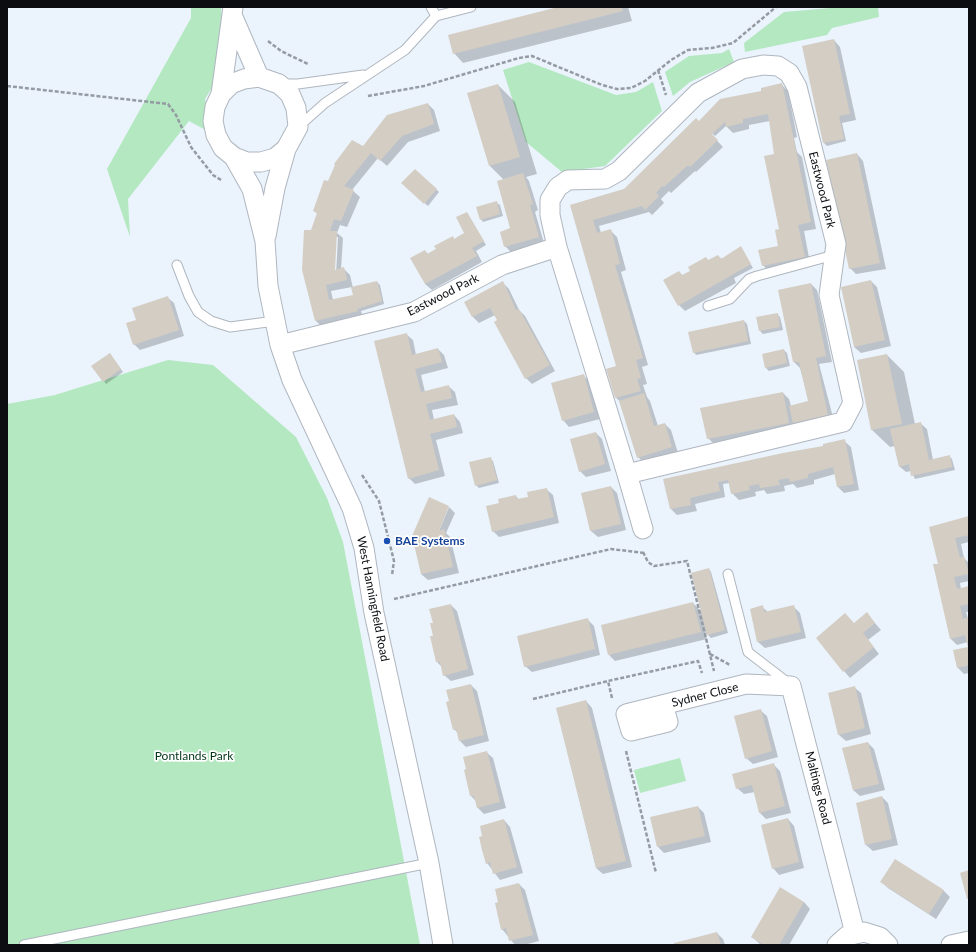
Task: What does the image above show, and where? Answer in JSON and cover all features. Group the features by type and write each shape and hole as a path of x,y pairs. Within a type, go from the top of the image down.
{"street":[{"name":"West Hanningfield Road","path":"233,11 259,77"},
{"name":"West Hanningfield Road","path":"233,11 221,94 215,107 213,121 216,135 223,148 234,157 247,162 261,162 275,158 286,149"},
{"name":"Eastwood Park","path":"627,474 843,422 853,403 829,295 836,244 797,87 789,73 778,66 763,65 742,69 698,93 619,171 605,179 568,180 558,188 550,200 550,215 557,247 643,529"},
{"path":"221,94 231,84 244,79 259,77 279,84 290,94 296,108 298,128"},
{"name":"West Hanningfield Road","path":"265,242 275,188 286,149 298,128"},
{"name":"West Hanningfield Road","path":"234,157 252,190 265,242 268,286 280,345 292,380 309,419 352,508 364,548 374,613 429,863 443,945"},
{"name":"Eastwood Park","path":"280,345 414,312 502,265 557,247"},
{"name":"Sydner Close","path":"663,705 746,684 791,686"},
{"name":"Maltings Road","path":"791,686 855,933"},
{"path":"837,945 847,936 855,933 872,934 880,937 888,945"},
{"path":"951,945 969,941"}],"lane":[{"path":"431,7 436,16"},
{"path":"298,128 325,103 405,50 436,16 471,7"},
{"path":"279,84 318,82 366,75"},
{"path":"708,306 730,300 749,279 834,255"},
{"path":"177,264 189,296 198,312 211,321 230,327 275,321"},
{"path":"728,574 748,652 791,686"},
{"path":"24,945 429,863"}],"path":[{"path":"362,97 424,86 519,58 532,56 602,85 617,89 632,88 645,81 671,60 688,50 712,48 733,43 776,7"},
{"path":"263,38 281,52 312,66 318,82"},
{"path":"7,86 168,104 176,115"},
{"path":"362,474 379,501 394,561 390,581"},
{"path":"388,601 611,549 644,553 648,562 654,566 687,560 710,654"},
{"path":"533,699 608,681"}],"green space":[{"path":"191,7 221,7 224,41 221,73 205,99 213,134 189,121 128,199 130,237 107,169 191,18"},
{"path":"842,7 878,7 879,17 832,28 827,35 745,52 744,43 784,12"},
{"path":"729,49 734,62 690,82 673,96 665,72 689,56 722,53"},
{"path":"529,62 616,95 636,92 653,82 662,111 605,166 562,172 526,142 503,70"},
{"name":"Pontlands Park","path":"168,360 213,365 296,437 327,498 343,542 420,945 7,945 7,404 55,395"},
{"path":"680,758 686,781 640,793 634,770"}],"building":[{"path":"558,7 622,7 623,11 453,54 448,35"},
{"path":"834,39 850,114 839,116 844,139 823,143 802,46"},
{"path":"782,83 811,222 798,225 805,257 762,266 758,250 778,246 775,230 779,229 764,156 774,154 768,114 743,119 743,123 726,127 725,122 712,134 718,140 690,167 688,165 664,187 662,186 656,193 659,196 645,210 642,206 593,220 597,233 611,229 620,264 615,265 643,358 636,360 641,378 637,379 641,391 615,398 606,369 616,366 570,205 624,189 696,118 699,121 720,99 761,91 761,88"},
{"path":"498,84 520,157 489,166 467,93"},
{"path":"428,103 434,124 402,136 380,161 371,153 344,186 354,190 341,221 334,219 330,231 337,231 335,270 344,267 347,280 326,285 329,300 353,295 351,287 377,281 382,301 357,309 358,311 315,321 302,270 304,230 311,230 317,213 313,211 324,180 328,181 335,165 334,164 352,140 363,146 387,115"},
{"path":"857,153 880,263 849,269 826,160"},
{"path":"415,169 437,189 424,204 401,183"},
{"path":"523,173 533,204 530,205 539,237 504,247 500,232 510,228 497,181"},
{"path":"497,201 500,214 480,220 476,207"},
{"path":"467,212 484,241 472,248 477,256 425,284 410,258 425,250 427,254 436,249 434,246 453,236 454,239 464,233 456,217"},
{"path":"741,246 751,264 678,306 663,280 679,271 682,275 690,271 688,267 706,257 708,260 718,255 721,259"},
{"path":"871,280 885,340 854,347 841,287"},
{"path":"503,281 516,310 519,309 550,365 525,379 494,322 497,320 490,308 472,317 464,302"},
{"path":"811,283 826,356 816,358 828,415 793,423 789,406 808,401 799,362 793,362 778,290"},
{"path":"168,296 179,330 133,345 126,323 136,320 132,308"},
{"path":"778,313 780,327 759,331 756,317"},
{"path":"744,320 748,341 693,353 688,332"},
{"path":"407,333 412,355 438,348 442,362 415,369 421,392 449,385 452,398 426,404 430,420 454,414 457,427 430,434 439,470 408,479 374,341"},
{"path":"784,349 787,363 765,368 762,354"},
{"path":"110,353 121,369 103,382 91,366"},
{"path":"887,354 902,424 871,430 857,360"},
{"path":"584,374 594,412 562,421 551,383"},
{"path":"783,392 789,423 707,439 700,408"},
{"path":"644,393 654,426 665,423 672,447 637,458 619,401"},
{"path":"921,422 929,460 950,455 952,467 911,476 909,464 899,467 890,429"},
{"path":"596,432 605,464 579,472 570,439"},
{"path":"845,439 854,484 837,487 833,467 808,474 808,478 790,482 789,478 778,480 780,485 760,488 759,484 749,486 750,490 731,494 728,480 718,482 720,491 690,498 691,505 670,509 663,479 783,453 823,446 823,444"},
{"path":"491,457 497,480 475,486 469,462"},
{"path":"611,486 621,524 590,531 581,493"},
{"path":"547,488 554,517 492,532 486,506 499,503 498,499 516,495 517,499 528,497 527,492"},
{"path":"429,497 449,506 439,531 444,529 453,567 421,574 412,536"},
{"path":"969,516 969,535 955,538 960,558 964,556 969,574 954,577 957,589 969,586 969,604 960,606 963,619 969,617 969,665 957,668 953,650 968,647 965,635 950,639 933,564 938,564 929,527"},
{"path":"709,568 725,630 707,635 691,573"},
{"path":"693,602 701,632 608,655 601,625"},
{"path":"451,604 468,669 443,676 440,662 436,662 430,636 433,636 430,623 433,623 429,609"},
{"path":"763,605 764,612 794,605 801,632 757,642 750,609"},
{"path":"867,612 875,623 863,633 874,647 843,672 816,638 845,613 854,623"},
{"path":"588,618 595,649 524,667 517,636"},
{"path":"471,684 484,735 459,741 456,729 453,730 446,702 449,701 446,690"},
{"path":"855,686 865,728 838,735 828,693"},
{"path":"586,700 626,861 596,868 556,708"},
{"path":"761,709 772,751 745,759 734,716"},
{"path":"868,742 879,784 853,790 842,748"},
{"path":"487,751 500,802 477,808 474,796 470,796 464,770 466,769 463,757"},
{"path":"774,763 785,806 759,813 752,785 736,789 732,774"},
{"path":"882,796 892,839 865,845 856,803"},
{"path":"698,806 705,836 657,847 650,817"},
{"path":"788,818 799,862 772,869 761,825"},
{"path":"504,819 517,867 493,874 490,862 486,864 482,850 479,837 482,836 480,826"},
{"path":"895,859 944,890 929,914 880,882"},
{"path":"969,870 969,899 967,899 960,873"},
{"path":"519,883 533,935 509,941 506,928 501,930 495,903 498,902 495,889"},
{"path":"780,887 804,902 779,945 764,945 751,937"},
{"path":"717,932 721,945 674,945 674,943"}],"place":[{"name":"BAE Systems","path":"387,541"}]}
